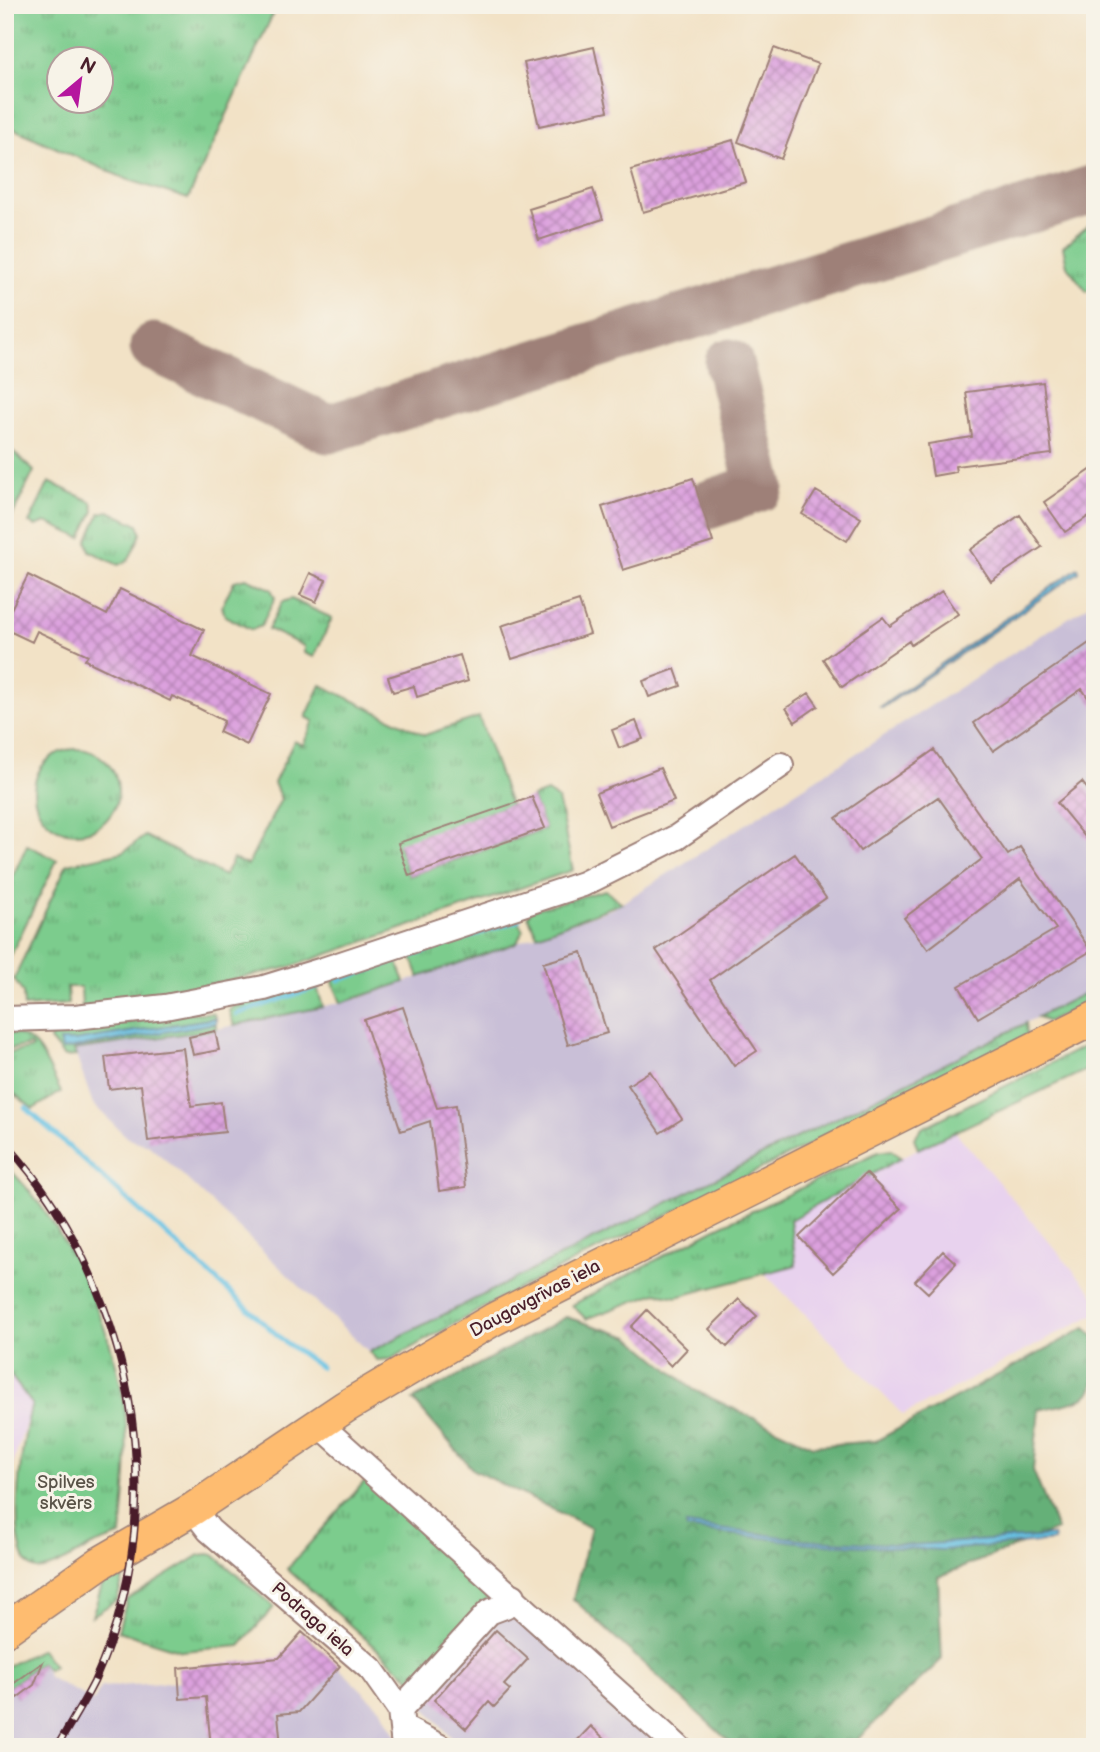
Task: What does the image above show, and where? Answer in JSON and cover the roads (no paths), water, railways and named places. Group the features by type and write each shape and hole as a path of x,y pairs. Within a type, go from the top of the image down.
{"main road":[{"name":"Daugavgrīvas iela","path":"5,1630 100,1563 193,1509 319,1424 494,1319 1095,1018"}],"street":[{"path":"5,1019 75,1017 165,1007 264,988 323,970 583,884 677,837 781,765"},
{"path":"319,1424 678,1747"},
{"name":"Podraga iela","path":"193,1509 209,1530 371,1669 402,1728"},
{"path":"440,1747 402,1728 489,1612 505,1606 513,1596"}],"water":[{"path":"1078,568 1079,572 880,707"},
{"path":"216,1018 216,1023 62,1050 59,1041 74,1041"},
{"path":"686,1525 809,1540 912,1545 1053,1536 1054,1541 943,1550 808,1543 687,1529"}],"waterway":[{"path":"339,980 519,920"},
{"path":"237,1014 317,987"},
{"path":"26,1108 285,1342 320,1367"}],"railway":[{"path":"5,1143 50,1199 85,1261 118,1352 129,1399 135,1446 133,1542 125,1589 112,1636 94,1682 57,1747"}],"park label":[{"name":"Spilves skvērs","path":"66,1492"}]}
